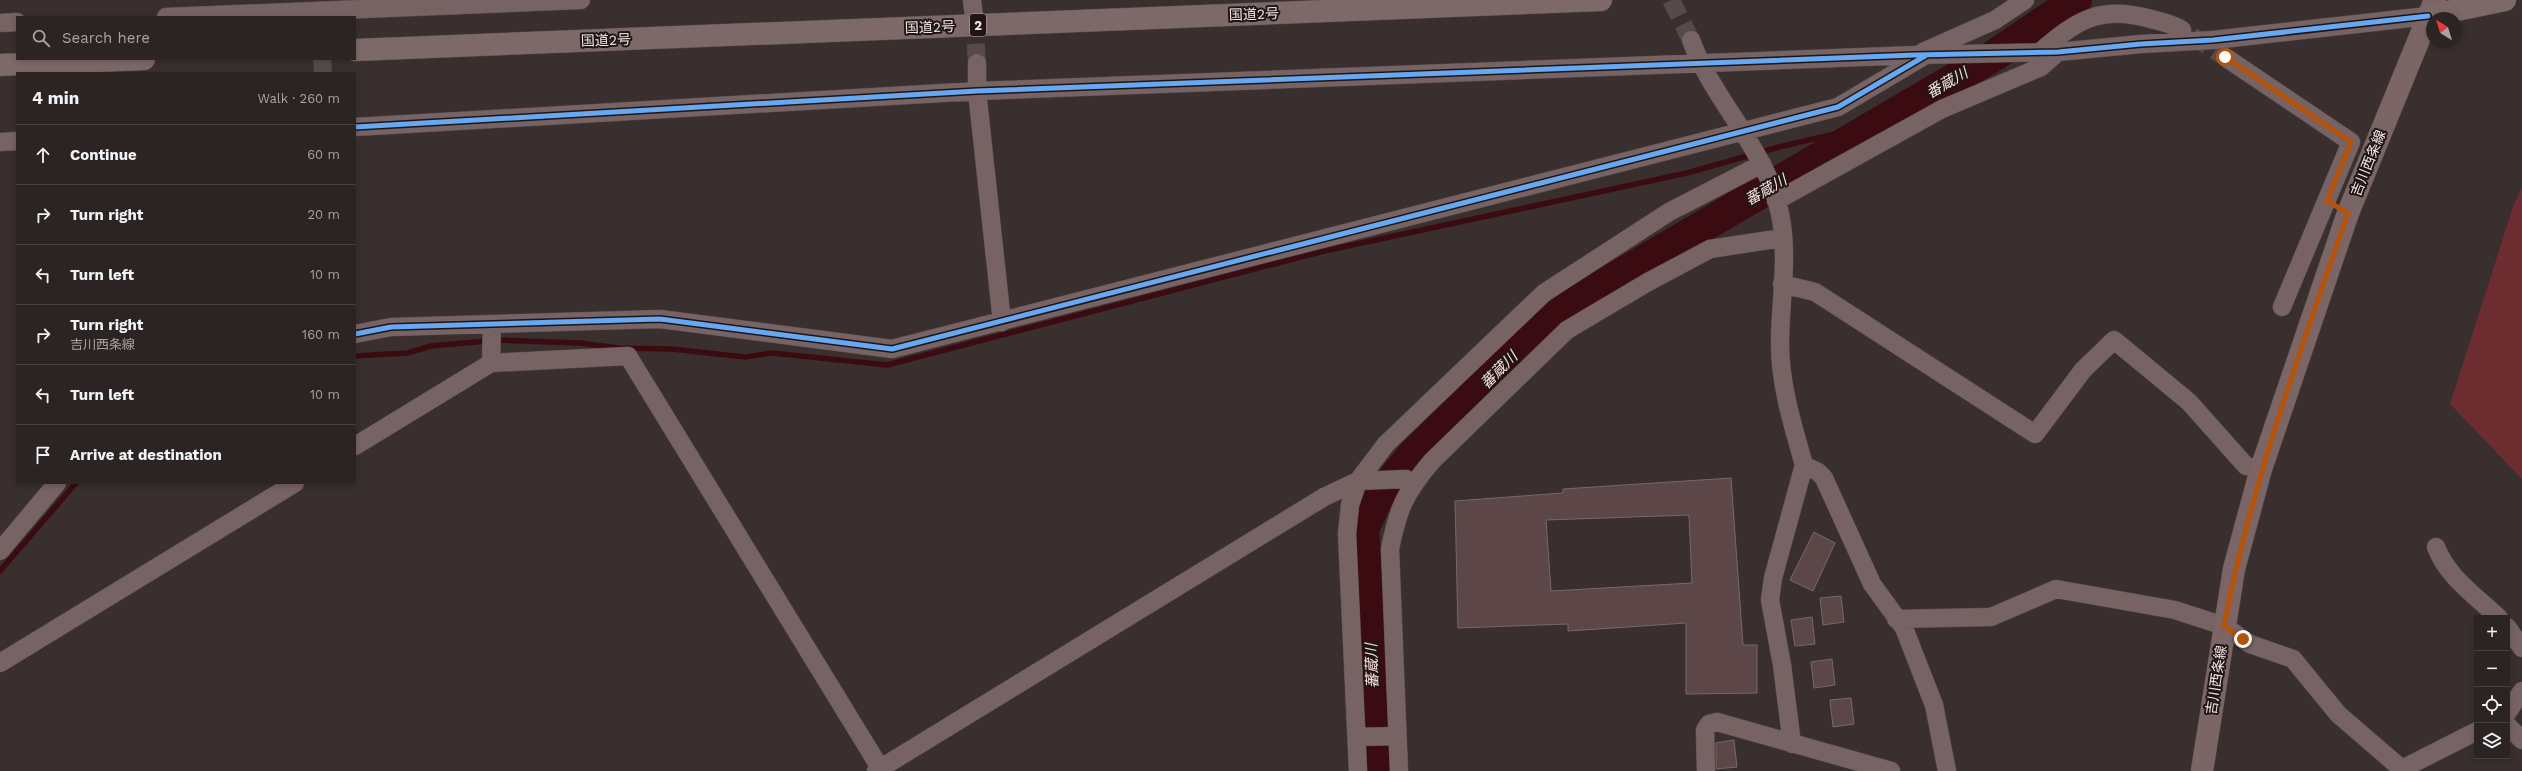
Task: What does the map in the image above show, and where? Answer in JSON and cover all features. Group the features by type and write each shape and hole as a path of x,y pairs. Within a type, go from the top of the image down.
{"highway":[{"name":"国道2号","path":"356,50 1601,0"},
{"path":"2431,8 2505,0"},
{"path":"0,65 120,60"}],"main road":[{"name":"吉川西条線","path":"2202,771 2234,569 2261,469 2348,213 2431,8"}],"street":[{"path":"185,16 320,9 581,0"},
{"path":"356,334 391,327 660,320 892,349 1838,107 1921,55 1995,20 2025,0"},
{"path":"2040,52 2063,32 2087,18 2117,5 2142,16 2175,26 2182,30"},
{"path":"356,127 977,91 1921,55 2058,52 2141,44 2214,40 2431,8"},
{"path":"0,23 16,22"},
{"path":"1691,40 1699,64 1761,164 1776,198 1783,238 1780,345 1783,378 1789,410 1804,465 1770,595 1792,744"},
{"path":"1776,198 1942,109 2041,67 2058,52"},
{"path":"2225,57 2351,142 2282,307"},
{"path":"977,63 977,91 1002,322"},
{"path":"0,142 16,141"},
{"path":"1358,771 1358,737 1347,534 1350,505 1359,480 1386,444 1544,293 1669,212 1761,164"},
{"path":"2327,201 2348,213"},
{"path":"1399,771 1394,736 1390,550 1396,516 1409,481 1432,461 1567,330 1648,282 1710,249 1783,238"},
{"path":"1782,284 1815,292 2035,434 2083,370 2114,340 2189,402 2246,466 2261,469"},
{"path":"491,363 492,324"},
{"path":"356,445 491,363 628,356 880,770 1324,497 1359,480 1409,481"},
{"path":"1804,465 1818,472 1824,478 1872,584 1904,628 1934,705 1947,771"},
{"path":"0,551 56,484"},
{"path":"0,663 293,484"},
{"path":"2436,547 2442,562 2454,578 2496,615"},
{"path":"1896,619 1990,617 2056,589 2175,610 2224,626 2250,644 2293,659 2338,714 2403,770 2474,733"},
{"path":"2510,631 2522,648"},
{"path":"2510,709 2522,691"},
{"path":"1706,771 1705,730 1709,724 1725,723 1792,744 1890,771"},
{"path":"2510,728 2522,740"},
{"path":"1358,737 1394,736"}],"shaded area":[{"path":"2522,188 2522,479 2450,404 2513,207"}],"building":[{"path":"1731,478 1743,645 1757,645 1757,693 1686,694 1686,623 1568,631 1568,624 1458,628 1455,501 1563,493 1563,489","holes":["1689,515 1692,583 1551,591 1546,520"]},
{"path":"1814,532 1835,543 1813,591 1790,580"},
{"path":"1841,596 1844,622 1823,625 1820,598"},
{"path":"1812,617 1815,644 1795,646 1791,620"},
{"path":"1832,659 1835,685 1814,688 1811,662"},
{"path":"1851,698 1854,724 1833,727 1830,700"},
{"path":"1734,740 1737,767 1716,769 1716,743"}],"waterway":[{"name":"蕃蔵川","path":"1375,771 1373,657 1363,530 1377,498 1412,456 1547,323 1574,302 1995,55 2076,0"},
{"path":"356,356 407,353 431,346 497,340 580,343 618,348 672,349 745,357 772,353 887,365 1320,252 1687,173 1779,147 1877,124"},
{"path":"0,571 75,484"}],"tunnel":[{"path":"1671,0 1691,40"},
{"path":"974,17 977,63"},
{"path":"2192,36 2225,57"},
{"path":"322,60 323,72"}],"cycle path":[{"path":"356,127 977,91 1915,55 2058,52 2141,44 2213,40 2426,16"},
{"path":"356,334 391,327 660,319 892,349 1838,107 1925,56"}],"route":[{"path":"2225,57 2351,142 2327,201 2348,213 2261,469 2234,569 2224,626 2243,639"}],"water label":[{"name":"番蔵川","path":"1947,83"}]}
